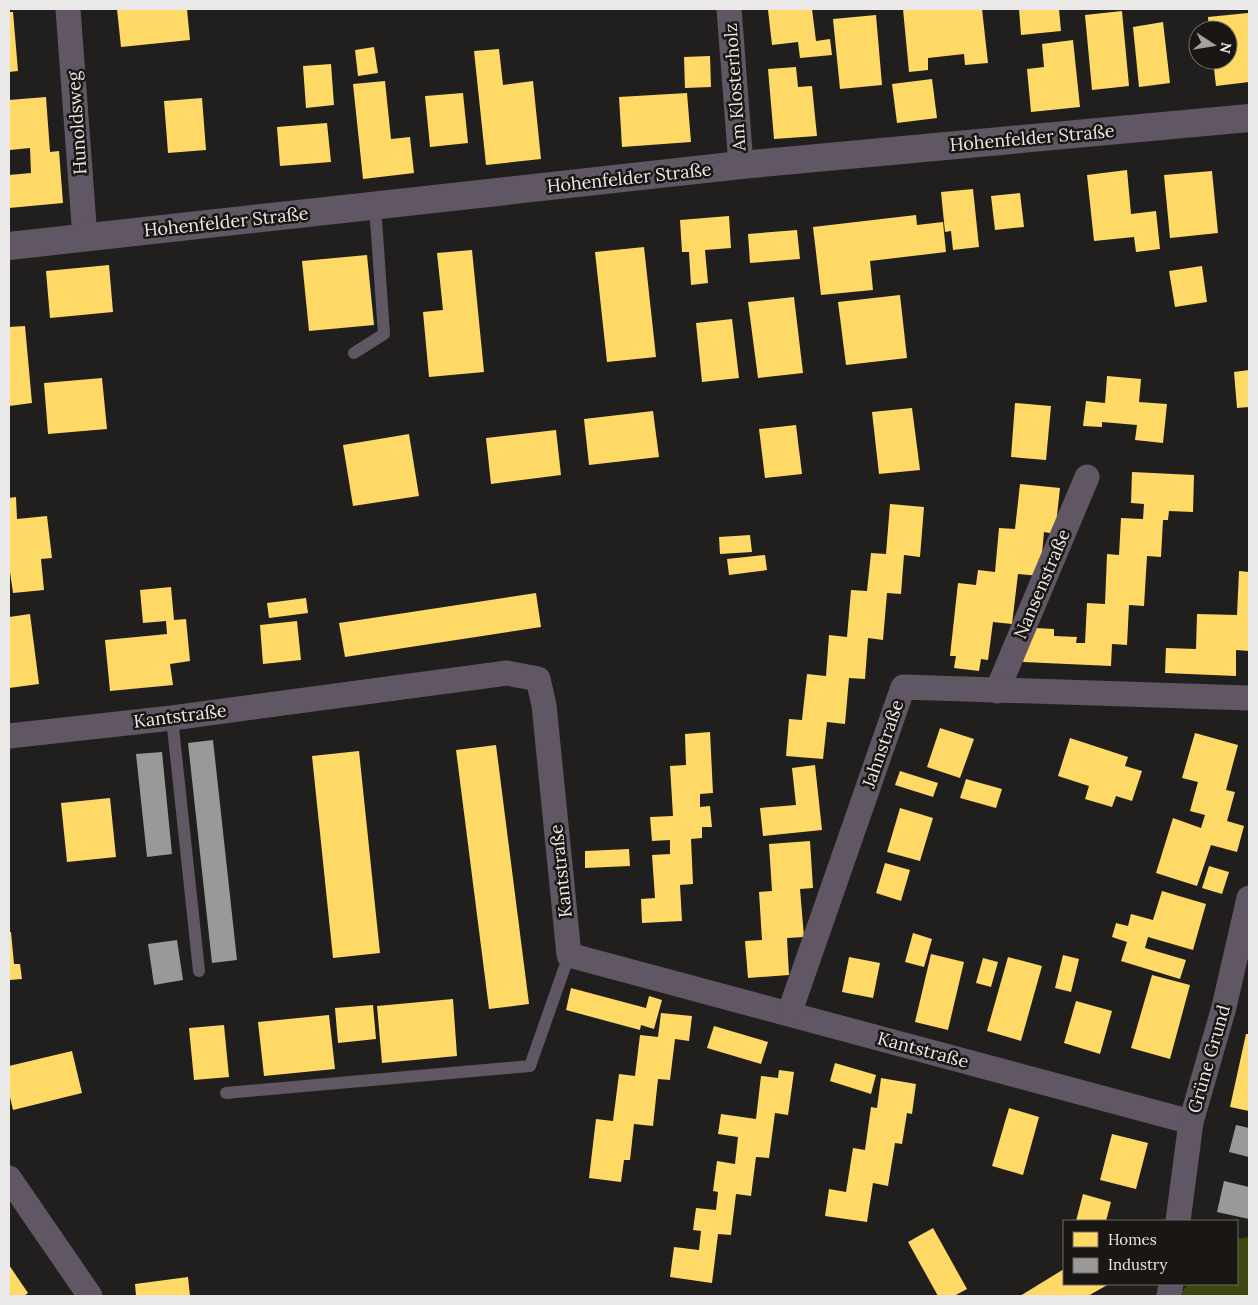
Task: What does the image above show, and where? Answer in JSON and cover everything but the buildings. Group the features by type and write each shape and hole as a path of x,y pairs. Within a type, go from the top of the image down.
{"street":[{"name":"Hunoldsweg","path":"68,9 85,238"},
{"name":"Am Klosterholz","path":"729,9 740,165"},
{"name":"Hohenfelder Straße","path":"9,246 740,165 1249,118"},
{"name":"Nansenstraße","path":"997,691 1087,477"},
{"name":"Kantstraße","path":"9,736 172,718 507,673 538,679 544,705 569,955 1190,1122"},
{"name":"Jahnstraße","path":"789,1014 903,687 1249,698"},
{"name":"Grüne Grund","path":"1178,1220 1190,1122 1224,1007 1249,898"},
{"path":"9,1178 90,1296"}],"lane":[{"path":"354,353 384,334 375,206"},
{"path":"172,718 199,971"},
{"path":"226,1093 530,1066 569,955"}],"green space":[{"path":"1249,1237 1249,1296 1183,1296 1182,1292 1187,1285 1238,1285 1238,1239"}]}
